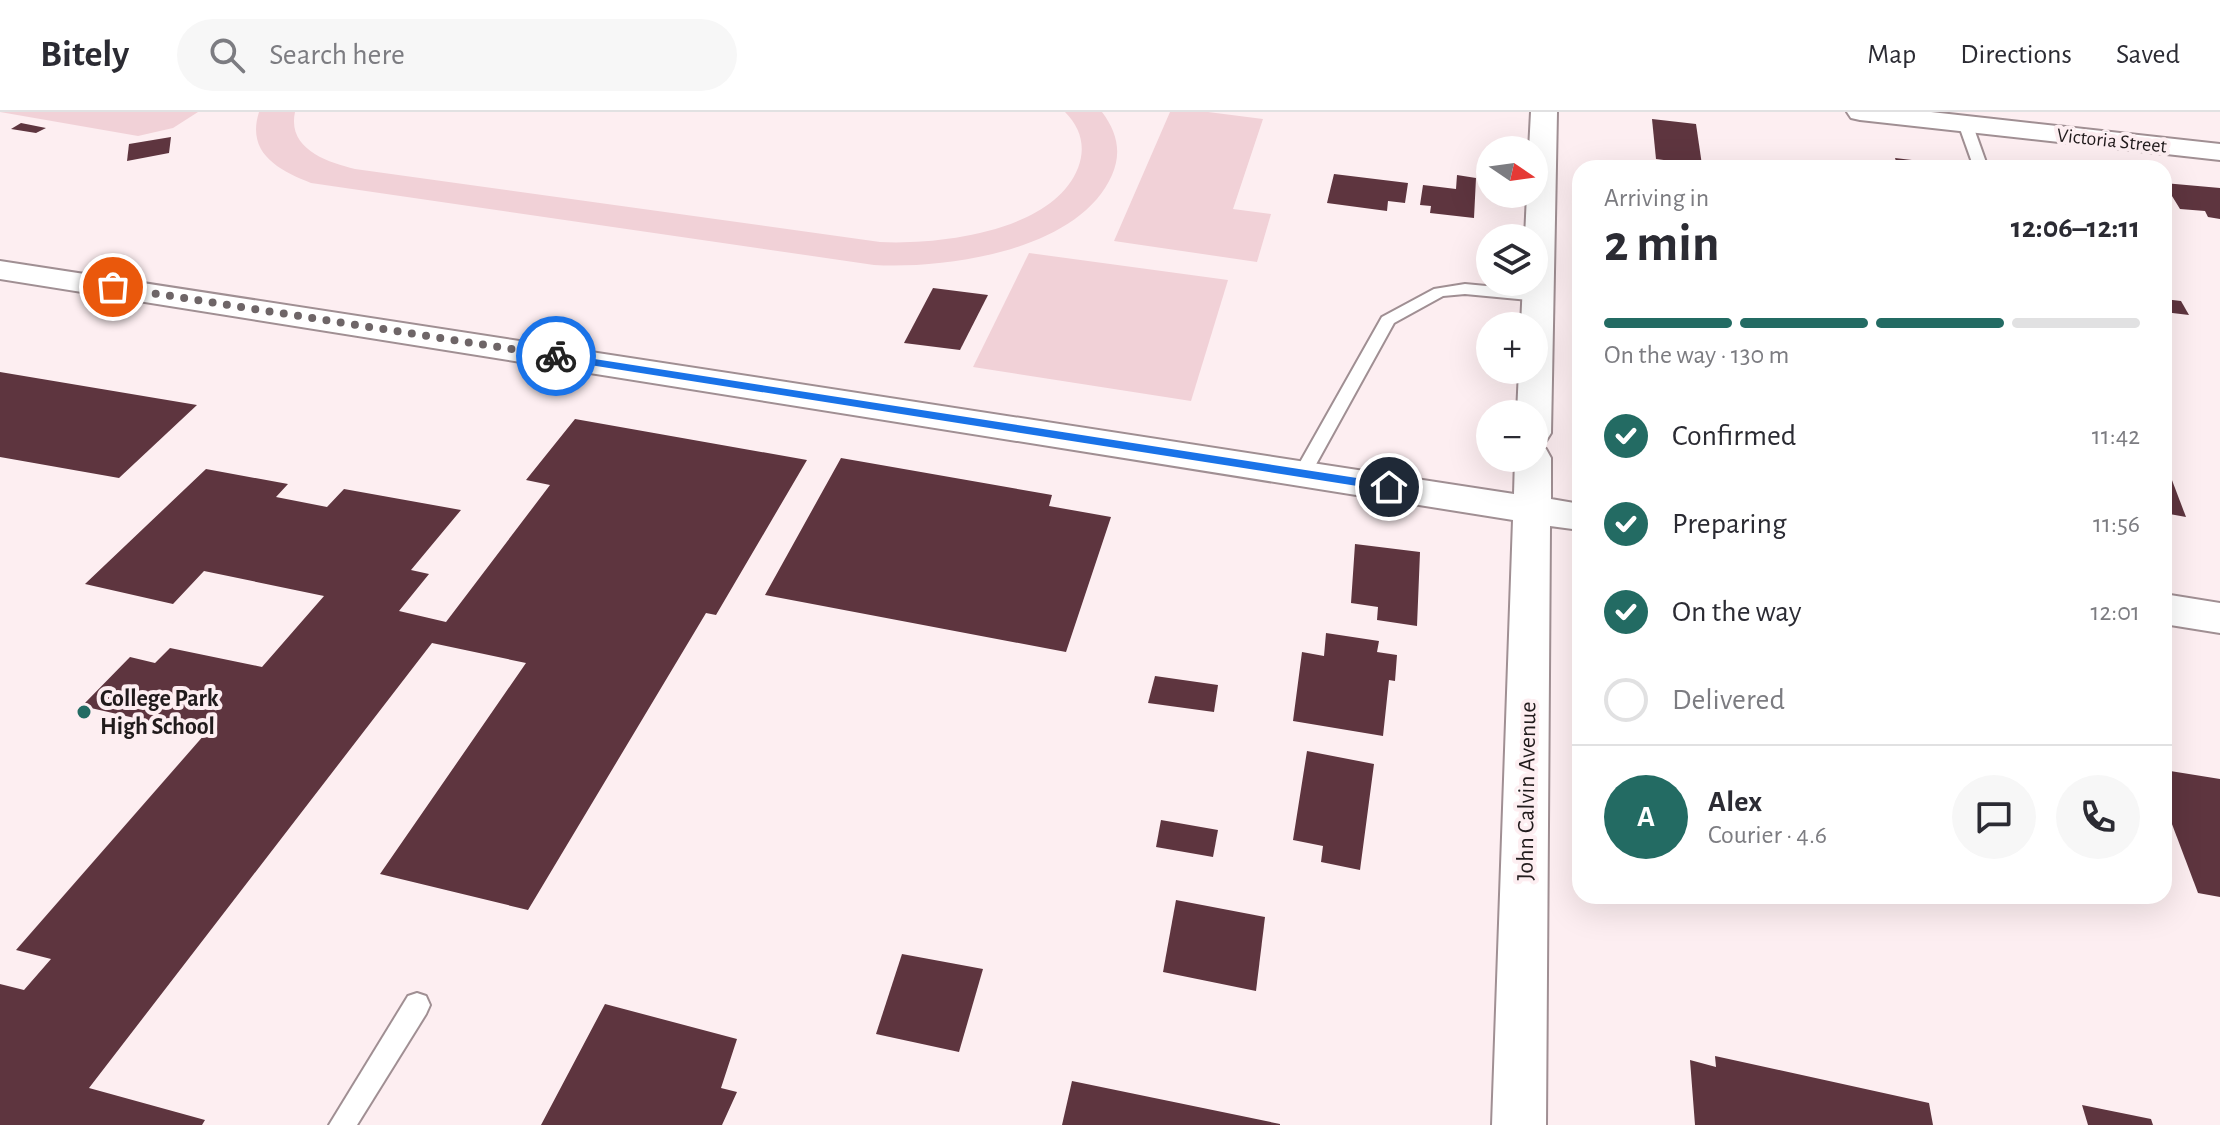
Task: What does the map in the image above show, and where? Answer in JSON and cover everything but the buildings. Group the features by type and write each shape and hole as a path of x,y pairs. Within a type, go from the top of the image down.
{"street":[{"path":"1540,224 1544,112"},
{"name":"Victoria Street","path":"1860,112 2220,152"},
{"path":"0,270 1572,516"},
{"path":"1535,400 1538,296"},
{"name":"John Calvin Avenue","path":"1519,1125 1533,472"},
{"path":"2172,610 2220,618"}],"lane":[{"path":"1965,123 1978,160"},
{"path":"1303,473 1388,320 1439,292 1476,290"},
{"path":"342,1125 417,1005"}],"shaded area":[{"path":"0,112 198,112 173,128 138,136"},
{"path":"259,112 295,112 294,125 303,144 322,158 355,169 880,242 962,237 1020,220 1045,207 1065,190 1078,168 1082,153 1075,125 1065,112 1102,112 1114,135 1117,158 1112,175 1095,201 1071,222 1041,238 972,258 937,263 874,265 311,183 277,166 261,149 256,126"},
{"path":"1170,112 1208,112 1263,119 1233,209 1271,214 1257,262 1114,241"},
{"path":"1029,253 1228,280 1191,401 973,367"}],"way so far":[{"path":"113,287 556,356"}],"place":[{"name":"College Park High School","path":"84,712"}],"route":[{"path":"556,356 1389,487"}]}
